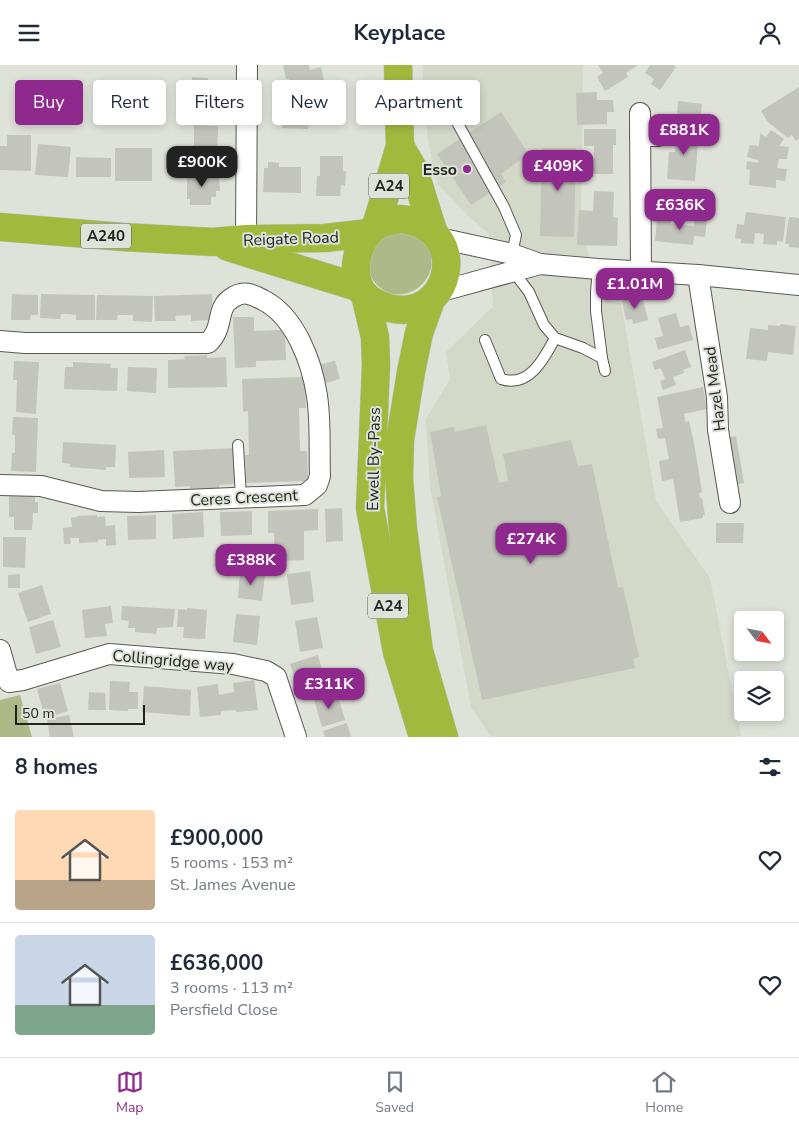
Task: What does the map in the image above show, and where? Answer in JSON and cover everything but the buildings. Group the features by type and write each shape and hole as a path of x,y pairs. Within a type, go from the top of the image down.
{"highway":[{"name":"Ewell By-Pass","path":"398,65 398,80"},
{"name":"Ewell By-Pass","path":"399,125 400,146 372,230 361,245 356,260 356,270 375,337 376,365 370,508 397,652 423,737"},
{"name":"Ewell By-Pass","path":"400,146 414,170 436,234 447,257 445,278 434,296 419,333 400,439 399,478 403,529 419,651 444,737"},
{"name":"A24","path":"372,230 393,220 407,219 413,220 436,234"},
{"name":"Reigate Road","path":"0,227 213,242 246,239 325,238 372,230"},
{"name":"Reigate Road","path":"213,242 363,292"},
{"path":"363,292 379,305 394,309 409,309 421,306 434,296"}],"street":[{"path":"246,239 247,65"},
{"path":"640,113 649,136 641,272"},
{"path":"436,234 512,263 698,275 799,285"},
{"path":"434,296 512,263"},
{"name":"Hazel Mead","path":"698,275 717,397 718,430 730,503"},
{"name":"Ceres Crescent","path":"0,341 25,343 208,343 220,327 222,310 226,302 245,292 271,304 282,313 296,333 308,360 317,396 320,476 317,485 304,495 138,502 101,501 41,486 0,485"},
{"path":"0,650 4,683"},
{"name":"Collingridge way","path":"4,683 23,680 109,653 233,664 266,671 276,677 296,737"}],"lane":[{"path":"459,125 504,207 516,235 512,263 529,292 544,325 555,338 583,348 602,358"},
{"path":"598,269 596,311 605,371"},
{"path":"485,340 501,379 507,381 520,380 527,377 543,361 555,338"},
{"path":"238,445 241,498"}],"shaded area":[{"path":"422,65 583,65 581,229 604,300 621,303 656,501 710,578 734,700 734,721 738,721 741,736 491,737 471,707 430,487 426,419 450,379 446,352 493,307 489,234 464,212 437,183 428,141 427,125 480,125 480,80 423,80"}],"green space":[{"path":"408,231 426,245 431,256 431,268 427,278 411,292 389,293 378,286 371,277 369,267 370,250 386,234"},
{"path":"20,695 32,737 0,737 0,700"}],"place":[{"name":"Esso","path":"467,169"}]}
